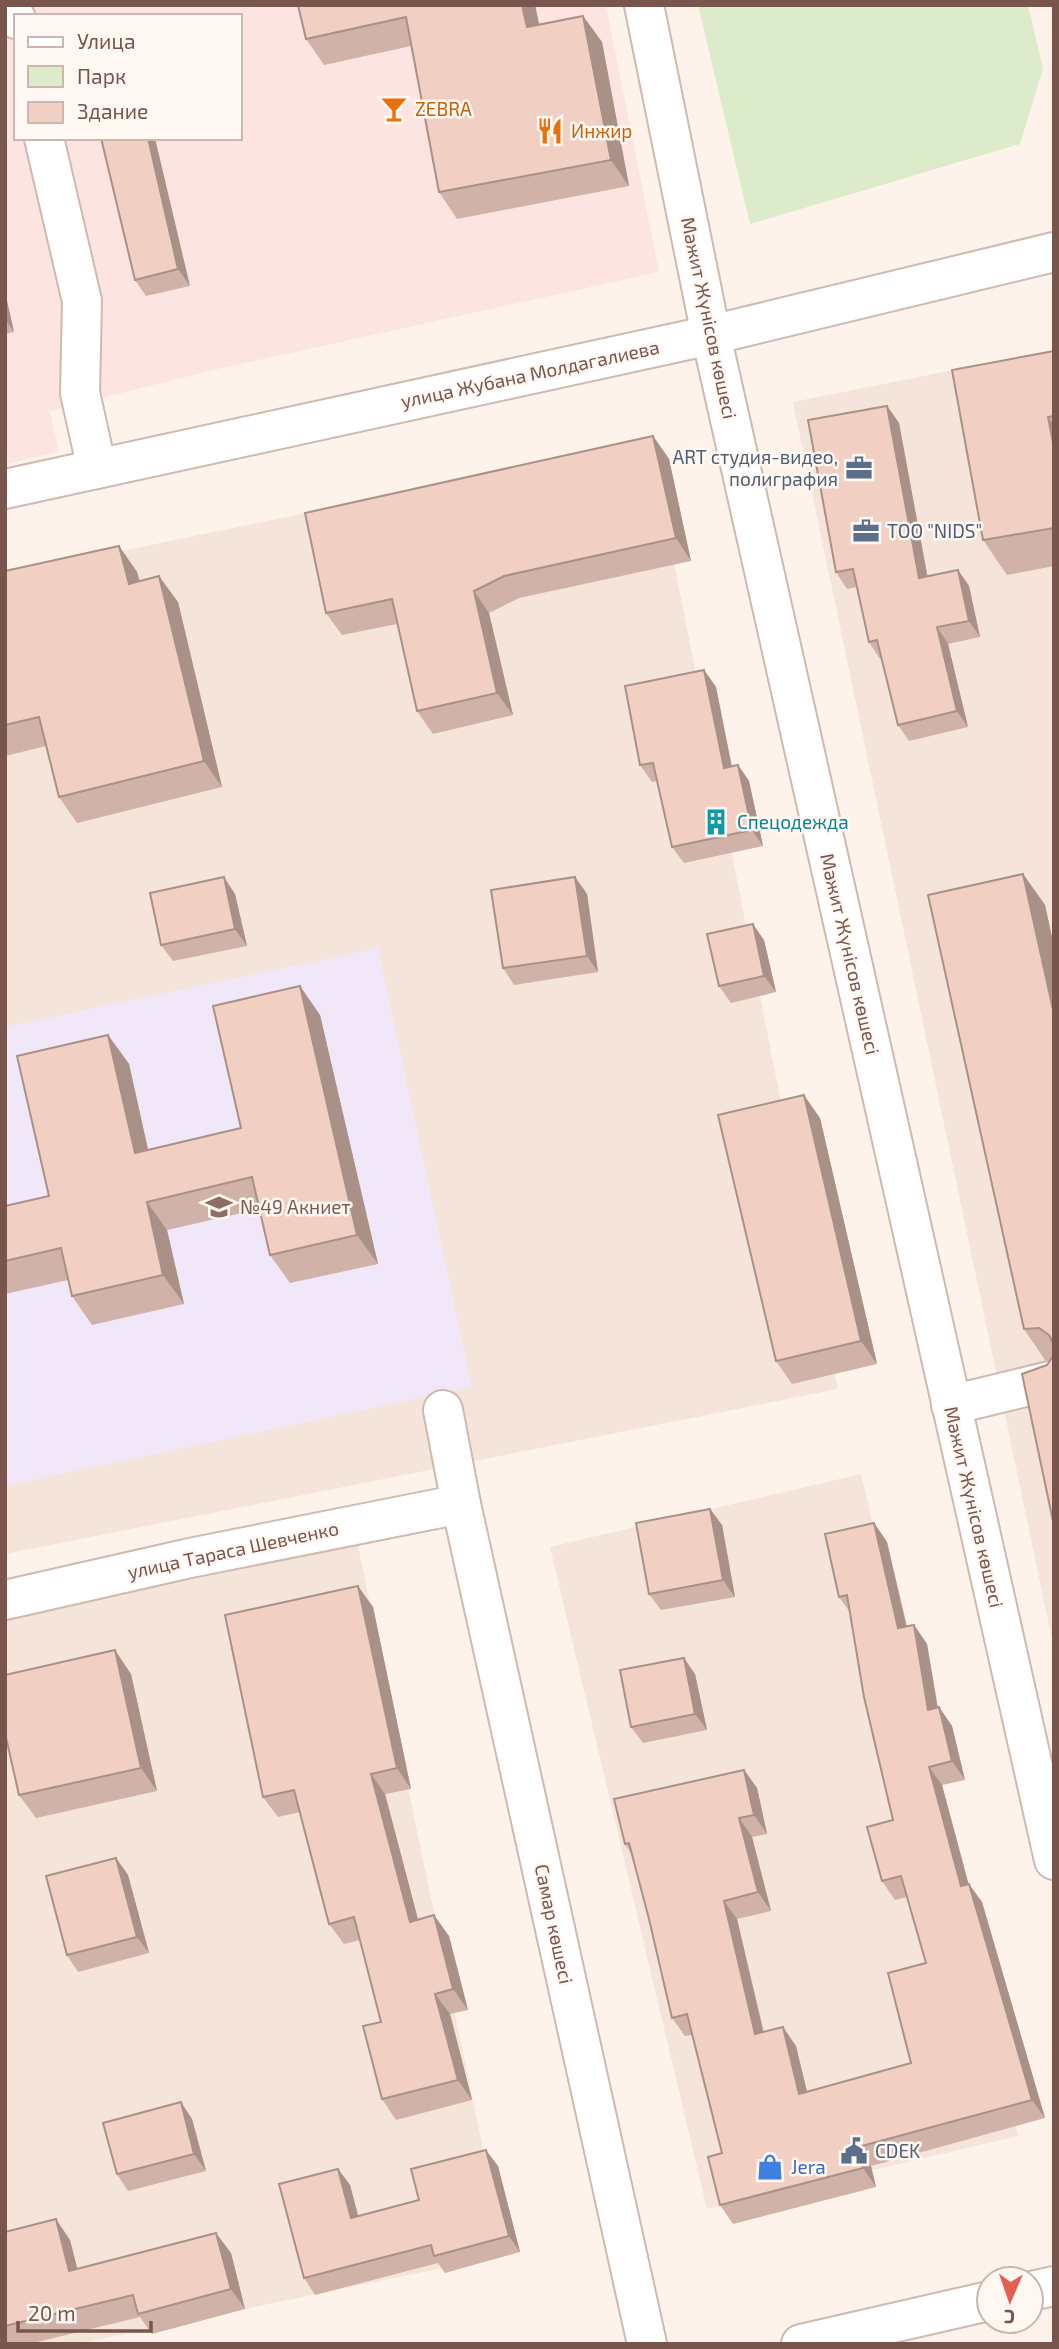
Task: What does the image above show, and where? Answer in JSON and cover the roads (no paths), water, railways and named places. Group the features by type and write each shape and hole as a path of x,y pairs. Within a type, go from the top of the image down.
{"street":[{"name":"Мәжит Жүнісов көшесі","path":"644,5 711,335 1054,1860"},
{"path":"44,140 82,301 80,393 97,469"},
{"name":"улица Жубана Молдагалиева","path":"5,489 711,335 1054,252"},
{"path":"951,1405 1054,1380"},
{"name":"Самар көшесі","path":"443,1410 461,1504 646,2344"},
{"name":"улица Тараса Шевченко","path":"5,1600 190,1558 461,1504"},
{"path":"801,2344 975,2304"}],"place":[{"name":"ZEBRA","path":"394,109"},
{"name":"Инжир","path":"550,131"},
{"name":"ART студия-видео, полиграфия","path":"859,468"},
{"name":"TOO \"NIDS\"","path":"866,531"},
{"name":"Спецодежда","path":"716,822"},
{"name":"№49 Акниет","path":"219,1207"},
{"name":"CDEK","path":"854,2151"},
{"name":"Jera","path":"770,2167"}]}
